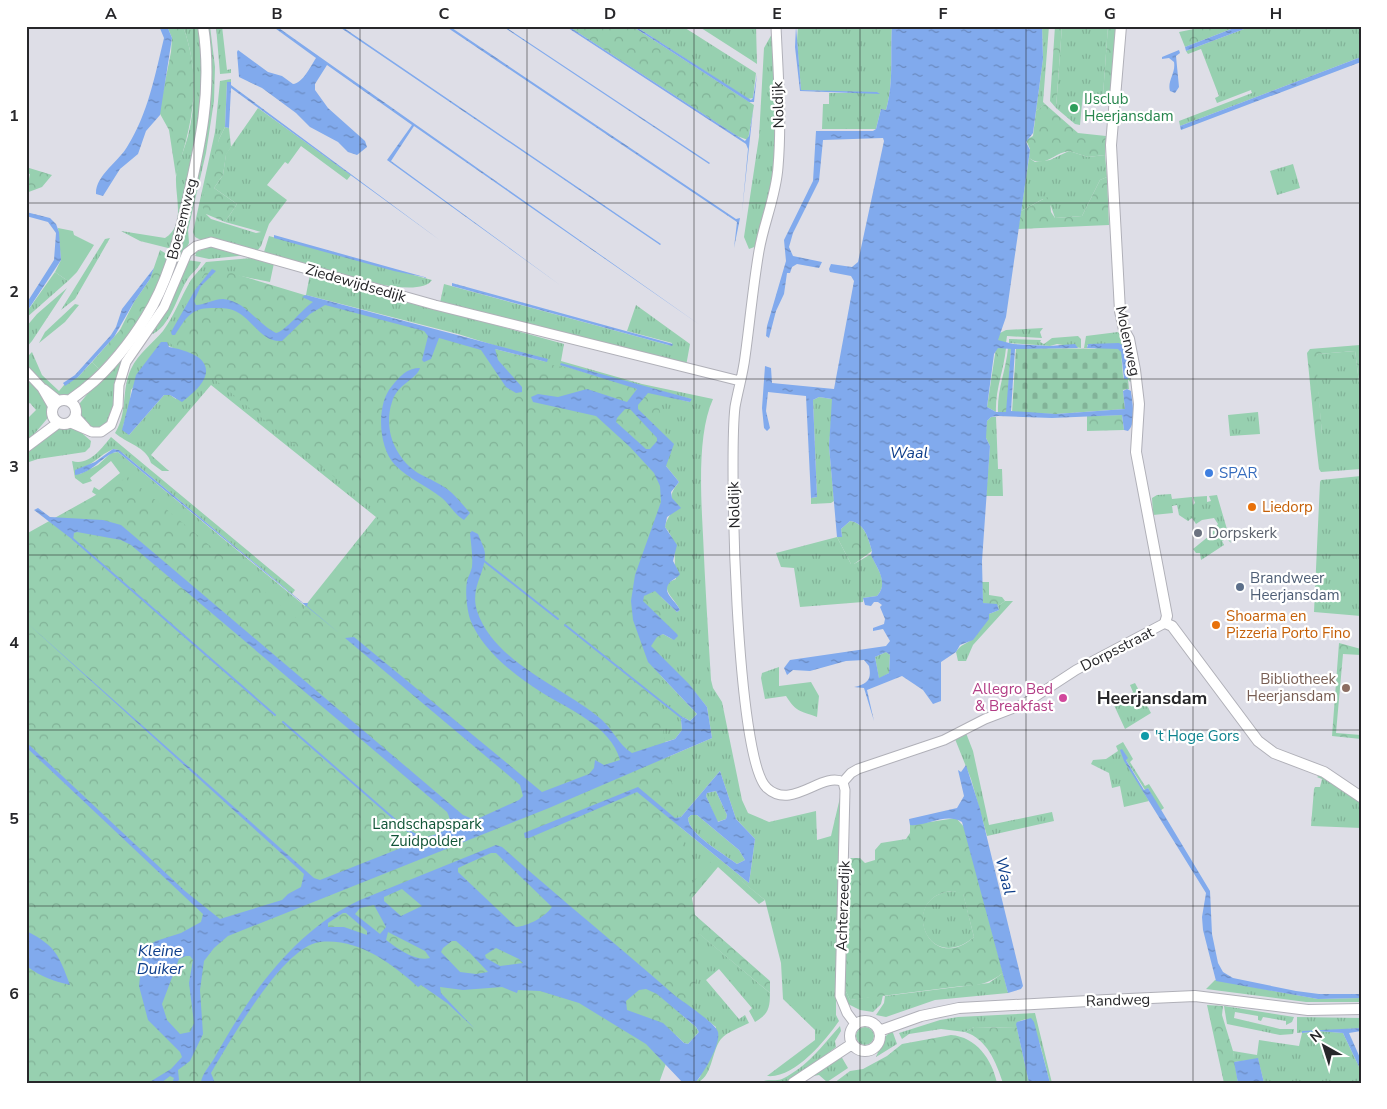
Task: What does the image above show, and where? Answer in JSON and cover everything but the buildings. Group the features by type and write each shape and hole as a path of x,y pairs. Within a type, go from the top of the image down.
{"main road":[{"name":"Boezemweg","path":"64,412 128,342 146,317 160,291 171,264 204,128 208,70 203,26"},
{"name":"Molenweg","path":"1121,26 1111,145 1119,303 1124,330 1130,339 1135,370 1139,404 1136,452 1166,616 1165,623"},
{"path":"26,447 64,412"},
{"name":"Dorpsstraat","path":"1165,623 1172,626 1250,733 1267,749 1319,769 1361,797"},
{"name":"Randweg","path":"878,1031 921,1016 958,1008 1107,1000 1195,996 1308,1010 1361,1009"},
{"path":"869,1022 878,1031 879,1041 873,1049 862,1051 852,1044 850,1036 856,1025 869,1022"},
{"path":"793,1083 852,1044"}],"street":[{"name":"Noldijk","path":"776,26 780,130 778,173 759,249 733,444 736,572 741,658 755,760 763,784 773,792 791,795 833,780 843,782 851,772 858,769 950,737"},
{"name":"Ziedewijdsedijk","path":"26,371 64,412 87,430 101,432 113,421 118,406 119,385 126,362 164,307 187,253 205,243 220,243 328,276 542,334 740,381"},
{"name":"Dorpsstraat","path":"950,737 985,719 1024,704 1096,658 1116,650 1165,623"},
{"name":"Achterzeedijk","path":"843,782 845,799 840,996 847,1013 856,1025"}],"green space":[{"path":"167,26 183,26 193,66 194,84 191,120 176,176 169,130 159,112 171,52 172,38"},
{"path":"183,26 199,26 204,72 199,134 172,249 140,241 121,231 165,238 175,226 178,210 176,177 188,136 194,95 191,53"},
{"path":"207,26 210,26 215,67 214,101 206,153 188,230 189,243 155,316 128,354 109,421 100,427 91,427 79,415 80,403 150,317 204,145 211,95"},
{"path":"216,26 222,26 227,70 231,69 231,73 220,74"},
{"path":"568,26 632,26 754,105 748,140 737,136"},
{"path":"635,26 682,26 756,73 753,98 748,99"},
{"path":"698,26 756,26 757,64 751,60"},
{"path":"798,26 892,26 891,79 888,100 886,110 881,109 876,129 822,129 823,104 829,104 829,93 880,93 801,90 797,41"},
{"path":"1042,26 1049,26 1043,102 1045,104 1036,111 1043,59"},
{"path":"1055,26 1062,26 1056,108 1050,101"},
{"path":"1062,26 1108,26 1103,95 1083,93 1080,125 1075,124 1056,108"},
{"path":"1108,26 1116,26 1110,95 1103,95"},
{"path":"1209,26 1239,26 1185,47 1179,32"},
{"path":"1252,26 1361,26 1361,57 1180,126 1179,121 1252,93 1251,90 1217,103 1215,98 1219,96 1201,49 1188,54 1186,51"},
{"path":"773,32 776,138 774,180 757,246 749,249 744,237 759,137 764,48"},
{"path":"231,79 231,82 227,82 225,127 219,139 206,214 211,219 256,233 261,232 225,222 237,204 214,188 223,175 226,154 258,108 351,175 347,180 301,146 288,164 285,162 267,185 287,200 269,224 261,246 257,251 201,240 195,237 193,232 215,132 220,81"},
{"path":"1045,104 1078,133 1106,136 1105,155 1088,157 1069,151 1040,162 1029,158 1030,149 1026,140 1033,136 1036,111"},
{"path":"225,127 229,128 231,147 226,155 223,175 214,188 237,204 225,222 206,214 201,204 219,139"},
{"path":"1069,151 1088,157 1105,155 1107,177 1100,180 1082,216 1055,218 1051,206 1043,199 1021,211 1029,158 1035,162 1050,160"},
{"path":"1293,164 1300,188 1277,195 1270,171"},
{"path":"26,167 52,175 42,187 26,193 30,174 26,173"},
{"path":"1107,177 1109,225 1018,229 1021,211 1047,197 1050,200 1051,212 1055,218 1082,216 1100,180"},
{"path":"58,228 73,231 74,235 94,245 77,272 68,281 55,272 61,260"},
{"path":"269,236 432,280 421,286 403,287 379,284 325,271 264,252"},
{"path":"110,238 75,299 61,310 105,239"},
{"path":"212,246 248,255 209,259 195,256 196,254 193,253"},
{"path":"160,250 170,256 154,296 128,336 99,369 92,362 120,330 134,302 150,279"},
{"path":"252,258 274,263 270,282 216,271 424,331 428,336 495,353 495,349 547,362 458,334 306,295 310,274 564,344 561,361 642,384 713,399 704,430 701,466 711,680 713,688 722,702 742,800 748,813 769,822 816,811 817,840 831,836 842,789 836,979 836,1015 839,1021 817,1048 798,1065 777,1075 767,1076 815,1040 815,1030 783,999 781,963 765,900 714,859 671,910 770,993 767,1011 755,1022 749,1011 752,1008 719,969 706,980 739,1019 745,1015 749,1023 730,1032 721,1039 705,1076 695,1083 700,1077 716,1027 676,997 549,808 712,738 707,707 689,685 652,650 657,637 663,634 672,639 646,604 655,591 677,612 680,610 667,589 667,585 676,579 674,545 665,527 671,512 673,491 679,482 666,466 638,408 648,392 690,402 691,399 561,365 637,388 648,662 697,714 690,721 683,717 681,720 682,730 675,739 520,785 92,492 94,487 99,490 120,473 111,461 90,478 92,481 83,484 75,478 72,461 78,462 89,459 111,437 295,590 292,594 119,450 113,449 108,451 79,470 80,474 98,465 111,453 118,452 305,606 376,517 211,385 151,455 169,471 162,471 151,463 141,449 115,433 122,418 126,385 131,369 141,354 163,331 191,280 206,262","holes":["167,345 173,348 176,399 170,395 164,395 129,435 123,426 129,409 131,390","720,771 736,819 755,839 749,883 637,792 676,818 681,817"]},
{"path":"187,260 201,262 189,277 168,318 157,331 150,335 160,319"},
{"name":"Landschapspark Zuidpolder","path":"209,266 407,326 655,392 668,444 662,513 660,713 690,886 714,858 765,900 759,904 718,867 692,898 695,915 770,981 770,993 698,933 703,961 659,1083 26,1083 26,534 128,477 296,618 381,515 165,339"},
{"path":"55,272 68,281 26,318 26,313"},
{"path":"444,284 672,346 672,343 627,331 636,305 690,344 686,366 440,303"},
{"path":"67,288 26,348 26,327 37,314"},
{"path":"75,304 79,305 65,322 39,343 45,332"},
{"path":"1043,328 1040,332 1042,338 1007,336 1006,343 998,341 998,334 1006,330"},
{"path":"1122,333 1128,347 1133,379 1130,382 1128,379 1128,361 1087,345 1087,348 1084,348 1086,336"},
{"path":"1078,336 1081,339 1081,348 1057,344 1050,346 1009,343 1009,339 1041,340 1040,342 1044,344 1052,338"},
{"path":"1360,345 1361,398 1355,351 1318,354 1316,358 1322,434 1315,434 1307,353 1310,349"},
{"path":"996,348 1006,348 996,412 987,407"},
{"path":"1008,348 1011,349 1007,410 1006,412 998,412 999,396"},
{"path":"1016,348 1118,349 1121,352 1124,379 1128,379 1129,389 1123,390 1125,409 1056,414 1012,413"},
{"path":"1355,351 1361,398 1361,469 1321,472 1319,469 1315,434 1322,434 1315,358 1318,354"},
{"path":"32,352 42,375 59,391 64,385 78,377 92,362 99,369 74,393 62,397 56,396 26,366 27,357"},
{"path":"26,376 49,405 51,414 26,444 26,420 36,410 30,403 26,405"},
{"path":"819,397 832,399 833,402 829,446 834,501 831,503 811,504 811,498 817,497 813,400"},
{"path":"1258,412 1260,434 1230,436 1228,415"},
{"path":"1122,415 1124,430 1087,431 1087,416"},
{"path":"991,417 996,417 998,469 1002,469 1003,496 986,496 990,446 986,438 986,430 987,421"},
{"path":"59,427 76,428 91,441 90,447 85,452 38,459 26,463 26,451"},
{"path":"1361,476 1361,616 1314,612 1320,482 1321,480"},
{"path":"1171,494 1172,499 1192,497 1193,505 1195,503 1193,497 1207,496 1207,502 1211,501 1209,496 1217,495 1231,543 1227,539 1222,541 1224,545 1201,560 1200,553 1196,553 1193,549 1209,536 1218,524 1214,518 1202,520 1196,524 1192,518 1188,521 1179,515 1177,505 1172,506 1173,513 1153,515 1152,498 1157,495"},
{"path":"850,521 855,522 862,528 872,551 854,564 851,564 837,537 842,537 841,529"},
{"path":"837,537 851,564 871,554 881,575 881,591 877,596 863,598 863,602 800,607 794,568 781,567 776,553"},
{"path":"982,582 989,582 989,595 1002,597 1005,601 998,606 983,603"},
{"path":"1005,601 1013,601 973,645 966,661 958,661 956,652 973,638 989,614 999,610 998,606"},
{"path":"1339,643 1361,649 1361,655 1343,654 1336,733 1361,735 1361,739 1332,736"},
{"path":"886,652 890,655 889,673 879,679 875,657"},
{"path":"779,667 779,686 811,682 819,696 817,717 796,708 786,696 765,699 761,678 762,673"},
{"path":"1135,683 1151,713 1125,729 1113,703 1133,692 1130,685"},
{"path":"966,733 973,751 989,825 1052,812 1054,821 987,836 971,779 955,739"},
{"path":"1123,742 1133,759 1130,762 1145,786 1149,784 1164,808 1160,811 1148,788 1145,790 1126,760 1149,801 1124,807 1120,786 1112,788 1109,773 1091,764 1093,760 1106,759 1118,751 1116,746"},
{"path":"1321,774 1361,802 1361,828 1311,826 1314,789 1315,787 1320,787 1322,779 1317,777"},
{"path":"716,791 727,815 726,819 717,822 706,796 707,793"},
{"path":"691,815 697,815 739,850 745,860 737,864 700,837 690,824 688,818"},
{"path":"956,818 965,828 1003,973 989,982 979,985 850,1000 843,985 850,858 860,858 865,863 875,860 875,850 881,843 906,839 910,833 910,825","holes":["953,891 963,894 974,937 957,947 943,948 932,942 925,931 923,918 926,906 936,896"]},
{"path":"953,891 963,893 974,937 957,947 943,947 932,941 925,930 923,918 926,906 936,896"},
{"path":"1003,973 1008,993 935,1000 886,1017 876,1015 884,1003 885,996 989,983"},
{"path":"1215,980 1318,999 1361,998 1361,1002 1306,1002 1206,989"},
{"path":"843,985 850,1000 883,995 881,1004 873,1012 860,1010 846,1003"},
{"path":"657,994 696,1027 699,1032 688,1044 684,1043 663,1023"},
{"path":"1207,1005 1223,1006 1222,1015 1233,1051 1238,1083 1224,1083"},
{"path":"1224,1006 1294,1017 1292,1022 1286,1025 1286,1021 1263,1017 1261,1021 1258,1020 1258,1016 1235,1012 1234,1018 1280,1029 1294,1029 1293,1034 1280,1035 1227,1024"},
{"path":"1035,1013 1052,1083 1050,1083 1040,1044 1026,1019 1017,1022 1017,1028 974,1027 965,1032 941,1029 909,1034 902,1039 899,1033 940,1020 958,1017"},
{"path":"1297,1017 1361,1018 1361,1028 1320,1031 1343,1033 1361,1071 1361,1083 1264,1083 1258,1059 1234,1062 1233,1051 1257,1055 1259,1040 1299,1046 1302,1033 1315,1031 1297,1033"},
{"path":"840,1026 841,1031 835,1041 836,1047 789,1083 760,1083 782,1079 791,1074 814,1056"},
{"path":"861,1027 869,1027 874,1032 872,1043 861,1045 856,1040 856,1032"},
{"path":"974,1027 1017,1028 1029,1083 1003,1083 990,1052 973,1035 965,1032"},
{"path":"892,1030 897,1044 876,1057 884,1038"},
{"path":"951,1035 968,1040 982,1051 995,1074 997,1083 834,1083 850,1071 863,1069 887,1056 902,1044"},
{"path":"841,1056 848,1068 827,1082 819,1075 807,1077"}],"water":[{"path":"159,26 167,26 172,38 160,115 146,131 138,154 120,169 103,196 96,194 99,181 127,147 146,108 164,38"},
{"path":"272,26 276,26 700,325 414,126 391,161 560,285 387,160 412,125 327,65 315,84 315,90 328,108 365,141 367,147 357,155 348,152 338,142 310,127 296,113 262,88 239,77 238,50 268,72 282,76 293,84 300,81 309,70 316,58"},
{"path":"338,26 341,26 661,244 660,245"},
{"path":"445,26 449,26 736,219 740,218 734,248 737,222"},
{"path":"502,26 504,26 710,163 709,164"},
{"path":"565,26 568,26 745,141 749,136 753,110 742,212 748,149 746,144"},
{"path":"632,26 635,26 751,100 757,74 754,102 749,102"},
{"path":"796,26 801,90 877,92 880,94 800,91 795,47"},
{"name":"Waal","path":"892,26 1042,26 1043,59 1033,133 1026,142 1030,150 1006,317 998,340 1013,344 1050,346 1075,344 1078,348 1015,349 1011,411 1056,414 1125,409 1123,391 1127,389 1131,391 1133,418 1128,431 1124,430 1122,415 1052,418 998,416 991,417 987,421 986,438 990,446 982,561 983,603 997,604 999,610 989,614 989,619 973,640 960,645 956,652 941,662 941,701 933,704 923,690 902,676 867,690 874,721 864,688 854,687 868,681 870,675 869,666 864,660 846,661 810,671 793,670 787,675 784,668 790,660 886,646 890,641 883,629 873,631 873,628 884,624 885,619 880,607 882,605 874,602 871,606 865,605 863,598 877,596 882,586 881,576 871,555 872,551 865,532 855,522 850,521 841,529 842,537 837,537 829,446 832,399 819,397 813,400 817,497 811,498 806,396 768,392 766,411 770,428 767,431 764,428 762,408 765,366 771,368 772,383 834,389 854,281 851,276 830,272 829,269 831,264 852,267 858,262 884,141 883,138 823,140 819,181 793,233 789,247 793,256 822,262 819,268 797,264 792,267 790,273 787,273 784,294 776,311 769,338 766,336 767,326 786,261 784,240 813,181 816,131 873,131 876,129 881,109 886,110 888,100 891,79","holes":["998,348 1011,349 1006,412 996,412 987,407 994,354","886,652 890,655 889,673 879,678 875,657"]},
{"path":"1239,26 1252,26 1186,51 1185,47"},
{"path":"1179,50 1180,53 1176,56 1179,87 1175,93 1170,91 1169,87 1174,70 1174,62 1169,58 1162,59 1162,57"},
{"path":"1361,57 1361,62 1181,130 1180,126"},
{"path":"227,82 231,82 231,85 441,241 231,88 229,128 225,127"},
{"path":"26,212 50,218 56,224 59,232 61,260 26,313 26,304 54,260 56,233 48,222 26,216"},
{"path":"274,235 428,278 394,271 274,238"},
{"path":"154,268 150,279 114,337 78,377 65,386 63,383 75,375 111,335 122,309"},
{"path":"212,269 216,271 201,286 194,301 196,305 219,299 231,301 245,308 276,333 313,302 302,297 306,295 548,359 547,362 495,349 498,360 522,387 522,392 516,393 506,387 481,350 439,338 431,359 424,362 422,360 428,336 424,331 325,305 310,314 282,341 275,341 263,335 243,316 235,311 223,308 206,308 194,312 186,319 175,335 172,335 171,332 195,290"},
{"path":"452,283 673,344 672,346 452,286"},
{"path":"161,342 167,342 169,347 183,350 202,360 206,372 204,379 197,389 182,402 170,395 164,395 129,435 122,430 136,375"},
{"path":"1119,343 1125,347 1128,361 1128,379 1124,379 1121,352 1118,349 1087,348 1088,344"},
{"name":"Kleine Duiker","path":"561,363 692,399 690,402 648,393 638,405 638,409 674,444 666,466 679,482 671,492 672,498 681,508 667,517 665,527 677,545 673,561 680,574 669,583 667,592 680,610 677,612 655,591 644,596 643,601 677,634 678,636 674,640 663,634 657,637 651,646 689,684 707,707 712,738 549,808 228,936 214,948 204,961 200,990 203,1034 190,1061 178,1070 179,1080 176,1083 172,1083 174,1078 170,1076 161,1083 148,1083 171,1069 182,1057 180,1052 148,1020 139,986 142,958 149,945 181,933 201,922 203,914 26,747 26,742 185,891 220,919 282,900 288,894 301,887 304,874 26,622 314,878 320,880 406,846 411,839 409,830 424,838 440,833 448,827 449,818 447,812 131,545 121,540 77,532 74,533 73,540 34,510 38,508 50,517 103,520 121,525 463,815 475,820 519,800 523,796 520,785 345,638 354,637 542,792 589,774 594,768 595,760 604,765 620,760 608,737 598,728 531,686 500,661 482,641 470,619 466,596 467,581 472,567 470,533 472,531 478,534 485,555 475,595 477,611 486,629 498,645 514,660 602,720 623,746 632,753 675,739 682,730 681,720 683,717 690,721 697,714 648,662 633,620 631,601 635,575 661,502 660,486 654,473 630,447 596,416 533,402 531,397 538,394 558,397 587,389 627,402 637,389 560,365","holes":["625,409 630,409 657,438 657,441 650,449 646,449 616,422","190,956 193,960 189,983 194,1023 190,1032 180,1034 167,1020 162,1004 179,959"]},
{"path":"420,368 415,376 398,390 392,402 389,422 390,432 397,451 410,467 448,490 470,513 464,520 442,498 395,465 385,448 381,426 383,403 395,382 404,373 411,369"},
{"path":"113,449 119,450 303,603 308,603 307,606 339,633 118,452 110,454 88,470 75,475 75,470 95,462"},
{"path":"1122,749 1128,758 1126,760 1144,790 1148,788 1210,891 1212,934 1218,963 1223,972 1233,978 1296,991 1319,994 1361,994 1361,998 1318,999 1216,981 1203,930 1202,917 1206,893 1124,761 1120,750"},
{"path":"966,765 980,809 1023,986 1021,989 1008,993 962,822 956,819 943,819 910,825 909,819 957,808 964,796 958,770 961,772"},
{"path":"720,771 736,819 755,839 749,883 637,792 529,838 525,838 524,833 638,787 675,818 681,817","holes":["716,791 727,815 726,819 718,822 706,796 707,793","691,815 697,815 739,850 745,860 737,864 700,837 690,824 688,818"]},
{"path":"496,845 502,847 672,993 711,1023 718,1032 717,1044 707,1066 695,1083 683,1083 646,1044 579,1003 540,991 518,990 517,993 502,987 463,990 440,987 441,993 474,1028 447,1003 421,985 418,987 397,969 373,954 348,944 320,942 305,948 274,977 244,1019 211,1073 215,1083 201,1083 204,1073 228,1034 276,966 315,928 360,900","holes":["491,853 496,853 552,907 536,920 516,927 458,872 458,868","402,889 422,906 401,916 384,901 384,897","374,905 386,927 380,934 355,914 360,908","346,913 367,931 367,935 344,927 328,927 328,923","388,932 425,951 430,958 418,958 386,940","452,941 456,941 488,972 476,974 460,972 441,952","496,948 519,959 523,963 500,966 486,958 485,955","646,989 657,994 696,1027 699,1032 688,1044 684,1043 663,1023 627,1010 626,1001 639,990"]},
{"path":"26,931 44,941 55,952 70,985 48,978 28,967"},
{"path":"1031,1018 1034,1022 1050,1083 1029,1083 1016,1024"},
{"path":"1361,1028 1361,1031 1349,1033 1361,1060 1361,1071 1343,1033 1317,1031 1302,1033 1302,1031"},
{"path":"1258,1058 1264,1083 1238,1083 1234,1062"}],"waterway":[{"path":"73,539 275,715"},
{"path":"484,561 558,619"},
{"path":"565,625 682,718"},
{"path":"283,722 408,831"}],"place":[{"name":"IJsclub Heerjansdam","path":"1074,108"},
{"name":"SPAR","path":"1209,473"},
{"name":"Liedorp","path":"1252,507"},
{"name":"Dorpskerk","path":"1198,533"},
{"name":"Brandweer Heerjansdam","path":"1240,587"},
{"name":"Shoarma en Pizzeria Porto Fino","path":"1216,625"},
{"name":"Bibliotheek Heerjansdam","path":"1346,688"},
{"name":"Allegro Bed & Breakfast","path":"1063,698"},
{"name":"'t Hoge Gors","path":"1145,736"}],"district":[{"name":"Heerjansdam","path":"1152,698"}]}
